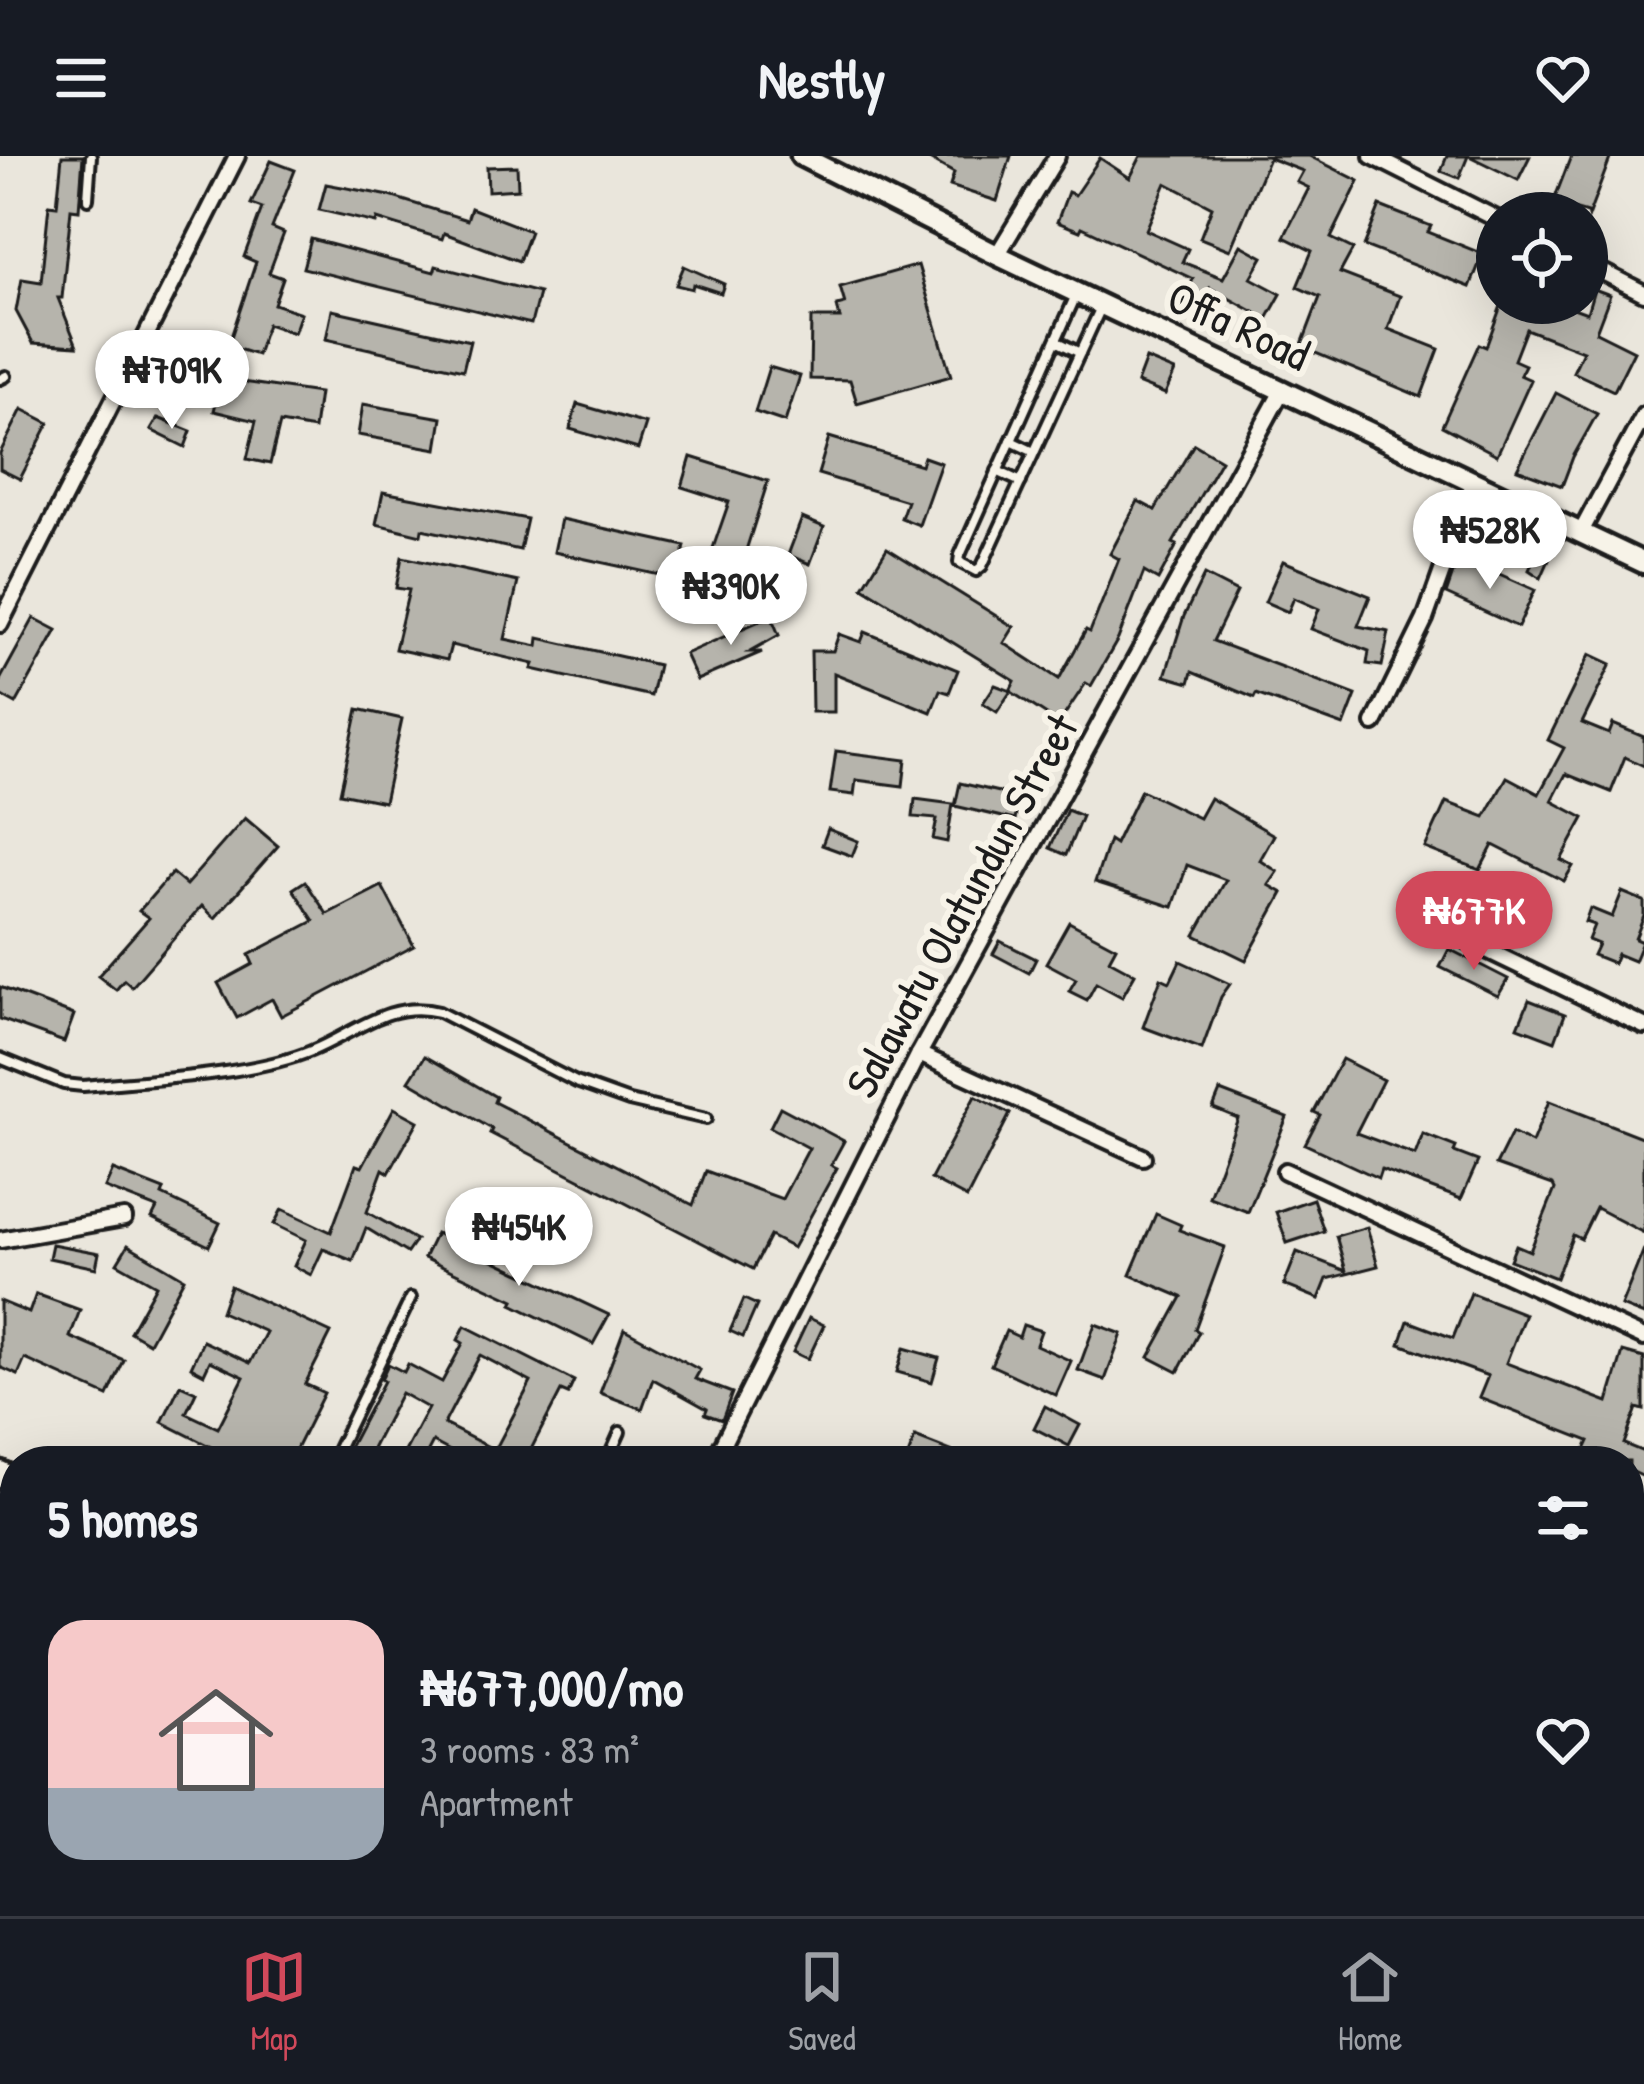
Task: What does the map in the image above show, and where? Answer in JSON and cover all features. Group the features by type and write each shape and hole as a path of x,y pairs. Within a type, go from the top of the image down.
{"street":[{"path":"0,624 237,156"},
{"name":"Offa Road","path":"801,156 997,255 1644,563"},
{"path":"997,255 1057,156"},
{"path":"1372,156 1476,208"},
{"path":"1608,275 1644,293"},
{"name":"Salawatu Olatundun Street","path":"722,1446 919,1054 1283,389"},
{"path":"1581,532 1644,415"},
{"path":"1374,723 1425,619 1474,481"},
{"path":"1437,926 1644,1026"},
{"path":"919,1054 1143,1157"},
{"path":"1285,1171 1644,1338"},
{"path":"0,1240 124,1218"}],"lane":[{"path":"88,199 91,156"},
{"path":"1077,292 960,555 959,562 976,571 1102,304"},
{"path":"1056,341 1080,353"},
{"path":"1011,441 1034,452"},
{"path":"997,471 1021,482"},
{"path":"1,1060 64,1084 83,1086 228,1070 302,1055 395,1009 419,1006 576,1082 629,1101 706,1119"},
{"path":"339,1446 411,1298"},
{"path":"614,1446 620,1432"}],"building":[{"path":"62,156 83,156 79,210 71,209 62,298 58,298 77,346 33,343 16,311 22,279 41,282 49,205 57,206"},
{"path":"924,156 1011,156 997,201 950,186 954,173"},
{"path":"1141,156 1309,156 1359,181 1331,238 1353,249 1340,273 1400,296 1388,329 1439,349 1421,397 1301,347 1320,297 1297,287 1312,251 1284,237 1309,188 1297,182 1303,171 1269,158 1230,250 1200,238 1212,207 1166,183 1146,230 1188,249 1182,262 1223,278 1241,245 1263,257 1251,278 1281,294 1267,319 1210,288 1207,296 1202,294 1195,312 1182,307 1193,279 1082,227 1080,231 1057,222 1068,192 1075,195 1100,158 1130,178"},
{"path":"1447,156 1468,156 1459,178 1441,171"},
{"path":"1469,156 1530,156 1518,180"},
{"path":"1571,156 1611,156 1597,192 1557,192"},
{"path":"271,161 295,170 272,228 284,233 269,273 283,278 274,304 301,313 294,333 267,324 257,355 228,346 256,262 244,257 262,208 251,204"},
{"path":"517,166 518,189 488,191 487,167"},
{"path":"326,184 390,196 467,220 471,208 530,231 519,261 444,233 442,239 377,219 376,223 319,210"},
{"path":"1380,206 1431,226 1428,232 1476,251 1476,272 1470,287 1364,246"},
{"path":"311,239 434,272 436,266 539,293 531,324 303,268"},
{"path":"918,265 951,376 857,403 850,380 810,379 811,318 840,318 837,306 845,304 840,287"},
{"path":"684,266 724,284 721,293 693,284 692,289 676,285"},
{"path":"332,310 470,341 463,370 326,339"},
{"path":"1494,324 1599,324 1596,332 1634,351 1614,391 1573,372 1583,351 1526,329 1514,360 1525,365 1520,375 1531,380 1497,455 1442,426 1479,344 1486,347"},
{"path":"1146,359 1175,371 1165,394 1137,383"},
{"path":"769,367 800,376 785,422 755,412"},
{"path":"222,379 319,393 314,429 280,423 270,464 247,459 256,421 214,411"},
{"path":"1556,393 1597,414 1562,486 1517,469"},
{"path":"363,404 442,418 437,449 358,435"},
{"path":"577,404 646,424 638,449 570,429"},
{"path":"22,409 49,423 20,479 0,469 0,453"},
{"path":"158,418 191,431 185,447 151,430"},
{"path":"829,437 921,465 924,457 941,463 919,525 901,518 907,501 818,474"},
{"path":"1194,444 1221,460 1173,543 1177,545 1158,580 1144,572 1118,639 1091,686 1086,683 1059,723 1010,691 1015,681 863,587 887,548 1014,627 1004,643 1059,679 1086,630 1090,632 1119,559 1110,554 1138,501 1155,510"},
{"path":"691,457 768,481 734,588 703,577 729,502 682,487"},
{"path":"383,492 527,519 520,550 376,524"},
{"path":"802,518 824,527 810,564 788,555"},
{"path":"561,519 685,546 678,579 554,552"},
{"path":"1545,534 1549,560 1541,578 1529,570"},
{"path":"1459,556 1535,590 1518,627 1446,594"},
{"path":"402,557 518,582 505,639 538,646 539,638 658,665 651,696 451,645 447,660 395,649 409,590 396,588"},
{"path":"1283,561 1370,596 1358,626 1389,632 1382,666 1367,664 1369,651 1311,629 1319,609 1294,598 1288,612 1265,602"},
{"path":"1204,575 1237,592 1213,641 1356,695 1344,726 1256,694 1254,698 1192,672 1189,683 1165,676 1184,616"},
{"path":"771,616 779,635 749,652 762,652 697,680 685,654"},
{"path":"34,618 57,630 16,704 0,695 0,680"},
{"path":"865,632 958,670 949,693 940,690 931,712 834,673 834,712 812,712 811,651 833,651 839,634 861,642"},
{"path":"1590,654 1611,664 1582,723 1609,734 1613,724 1644,737 1644,766 1625,757 1611,792 1566,774 1552,801 1584,818 1561,860 1573,866 1564,881 1493,845 1480,870 1425,848 1446,802 1485,817 1507,777 1539,794 1564,748 1548,740"},
{"path":"995,685 1011,691 997,712 983,703"},
{"path":"358,709 402,719 384,802 340,793"},
{"path":"836,751 906,760 903,786 856,780 854,795 830,792"},
{"path":"960,783 1020,797 1015,820 955,806"},
{"path":"1141,790 1199,818 1210,798 1274,835 1260,860 1278,872 1269,885 1283,893 1246,960 1195,935 1226,880 1187,865 1173,907 1095,882 1109,840 1115,844"},
{"path":"915,799 953,804 947,842 933,839 937,819 913,817"},
{"path":"1067,810 1082,816 1066,855 1050,848"},
{"path":"245,818 278,846 215,918 202,906 132,987 124,980 116,990 98,976 149,918 139,911 172,873 186,885"},
{"path":"828,829 858,841 852,856 822,845"},
{"path":"305,881 327,914 382,886 414,946 281,1016 272,999 237,1018 218,983 253,964 249,955 314,921 293,889"},
{"path":"1622,892 1644,901 1635,939 1642,942 1634,961 1617,954 1613,963 1593,955 1598,944 1588,940 1594,925 1585,922 1590,908 1612,917"},
{"path":"1069,922 1116,947 1109,960 1135,974 1122,997 1096,983 1087,1000 1069,991 1076,979 1046,963"},
{"path":"1000,941 1036,959 1029,973 993,954"},
{"path":"1449,949 1508,979 1498,996 1440,967"},
{"path":"1180,961 1230,984 1202,1049 1143,1027 1161,978 1170,982"},
{"path":"0,987 74,1015 64,1042 0,1019"},
{"path":"1529,1000 1565,1014 1555,1041 1518,1027"},
{"path":"425,1056 496,1097 494,1102 693,1205 706,1171 782,1199 809,1148 770,1127 780,1107 844,1141 831,1165 837,1168 793,1248 770,1236 753,1269 490,1133 492,1129 409,1081"},
{"path":"1342,1059 1383,1080 1356,1133 1415,1155 1423,1134 1478,1161 1461,1199 1381,1169 1378,1178 1305,1144 1320,1115 1314,1112"},
{"path":"1220,1091 1287,1117 1248,1212 1209,1197 1238,1118 1213,1108"},
{"path":"975,1096 1010,1114 967,1198 931,1179"},
{"path":"1549,1101 1644,1138 1644,1233 1596,1208 1581,1239 1573,1235 1556,1278 1510,1260 1516,1245 1530,1251 1553,1185 1496,1165 1512,1133 1532,1143"},
{"path":"394,1108 418,1121 389,1173 383,1169 367,1212 416,1240 407,1253 366,1228 353,1261 323,1249 311,1275 294,1266 306,1240 274,1224 282,1209 331,1232 356,1165 362,1167"},
{"path":"113,1170 164,1190 162,1195 220,1223 209,1246 152,1218 157,1208 105,1188"},
{"path":"1313,1199 1324,1231 1287,1243 1276,1212"},
{"path":"1156,1214 1181,1225 1179,1230 1225,1247 1195,1329 1199,1332 1178,1372 1149,1357 1182,1297 1130,1275"},
{"path":"1367,1227 1378,1266 1327,1279 1319,1299 1284,1285 1297,1252 1346,1271 1336,1236"},
{"path":"436,1233 609,1315 593,1344 424,1258"},
{"path":"52,1244 99,1253 96,1268 49,1258"},
{"path":"128,1245 184,1278 149,1343 130,1332 156,1285 117,1263"},
{"path":"1644,1249 1644,1315 1621,1306"},
{"path":"230,1286 331,1333 305,1384 324,1393 298,1446 209,1446 162,1422 180,1385 196,1392 186,1413 218,1428 244,1377 210,1361 204,1374 191,1367 203,1341 250,1363 266,1332 221,1312"},
{"path":"1471,1293 1525,1314 1506,1363 1608,1402 1623,1352 1644,1358 1644,1410 1637,1408 1624,1444 1629,1446 1587,1446 1589,1441 1479,1398 1488,1376 1400,1344 1408,1321 1453,1338"},
{"path":"36,1294 80,1310 70,1337 124,1360 108,1396 25,1359 18,1375 0,1367 0,1301 29,1313"},
{"path":"744,1299 757,1305 743,1337 730,1331"},
{"path":"809,1318 824,1325 808,1359 793,1352"},
{"path":"1095,1324 1122,1334 1105,1380 1078,1370"},
{"path":"1023,1325 1041,1331 1036,1345 1071,1361 1056,1395 991,1365 1006,1331 1019,1337"},
{"path":"465,1326 574,1381 568,1394 561,1391 533,1446 497,1446 531,1382 480,1355 444,1424 487,1446 433,1442 431,1446 408,1446 428,1408 401,1393 374,1446 350,1446 388,1364 404,1372 408,1364 442,1382 463,1343 458,1340"},
{"path":"624,1329 700,1370 695,1379 732,1393 722,1420 653,1379 642,1409 600,1393"},
{"path":"904,1348 939,1358 932,1382 897,1372"},
{"path":"1045,1406 1080,1425 1069,1446 1034,1428"},
{"path":"915,1437 938,1446 912,1446"}]}
